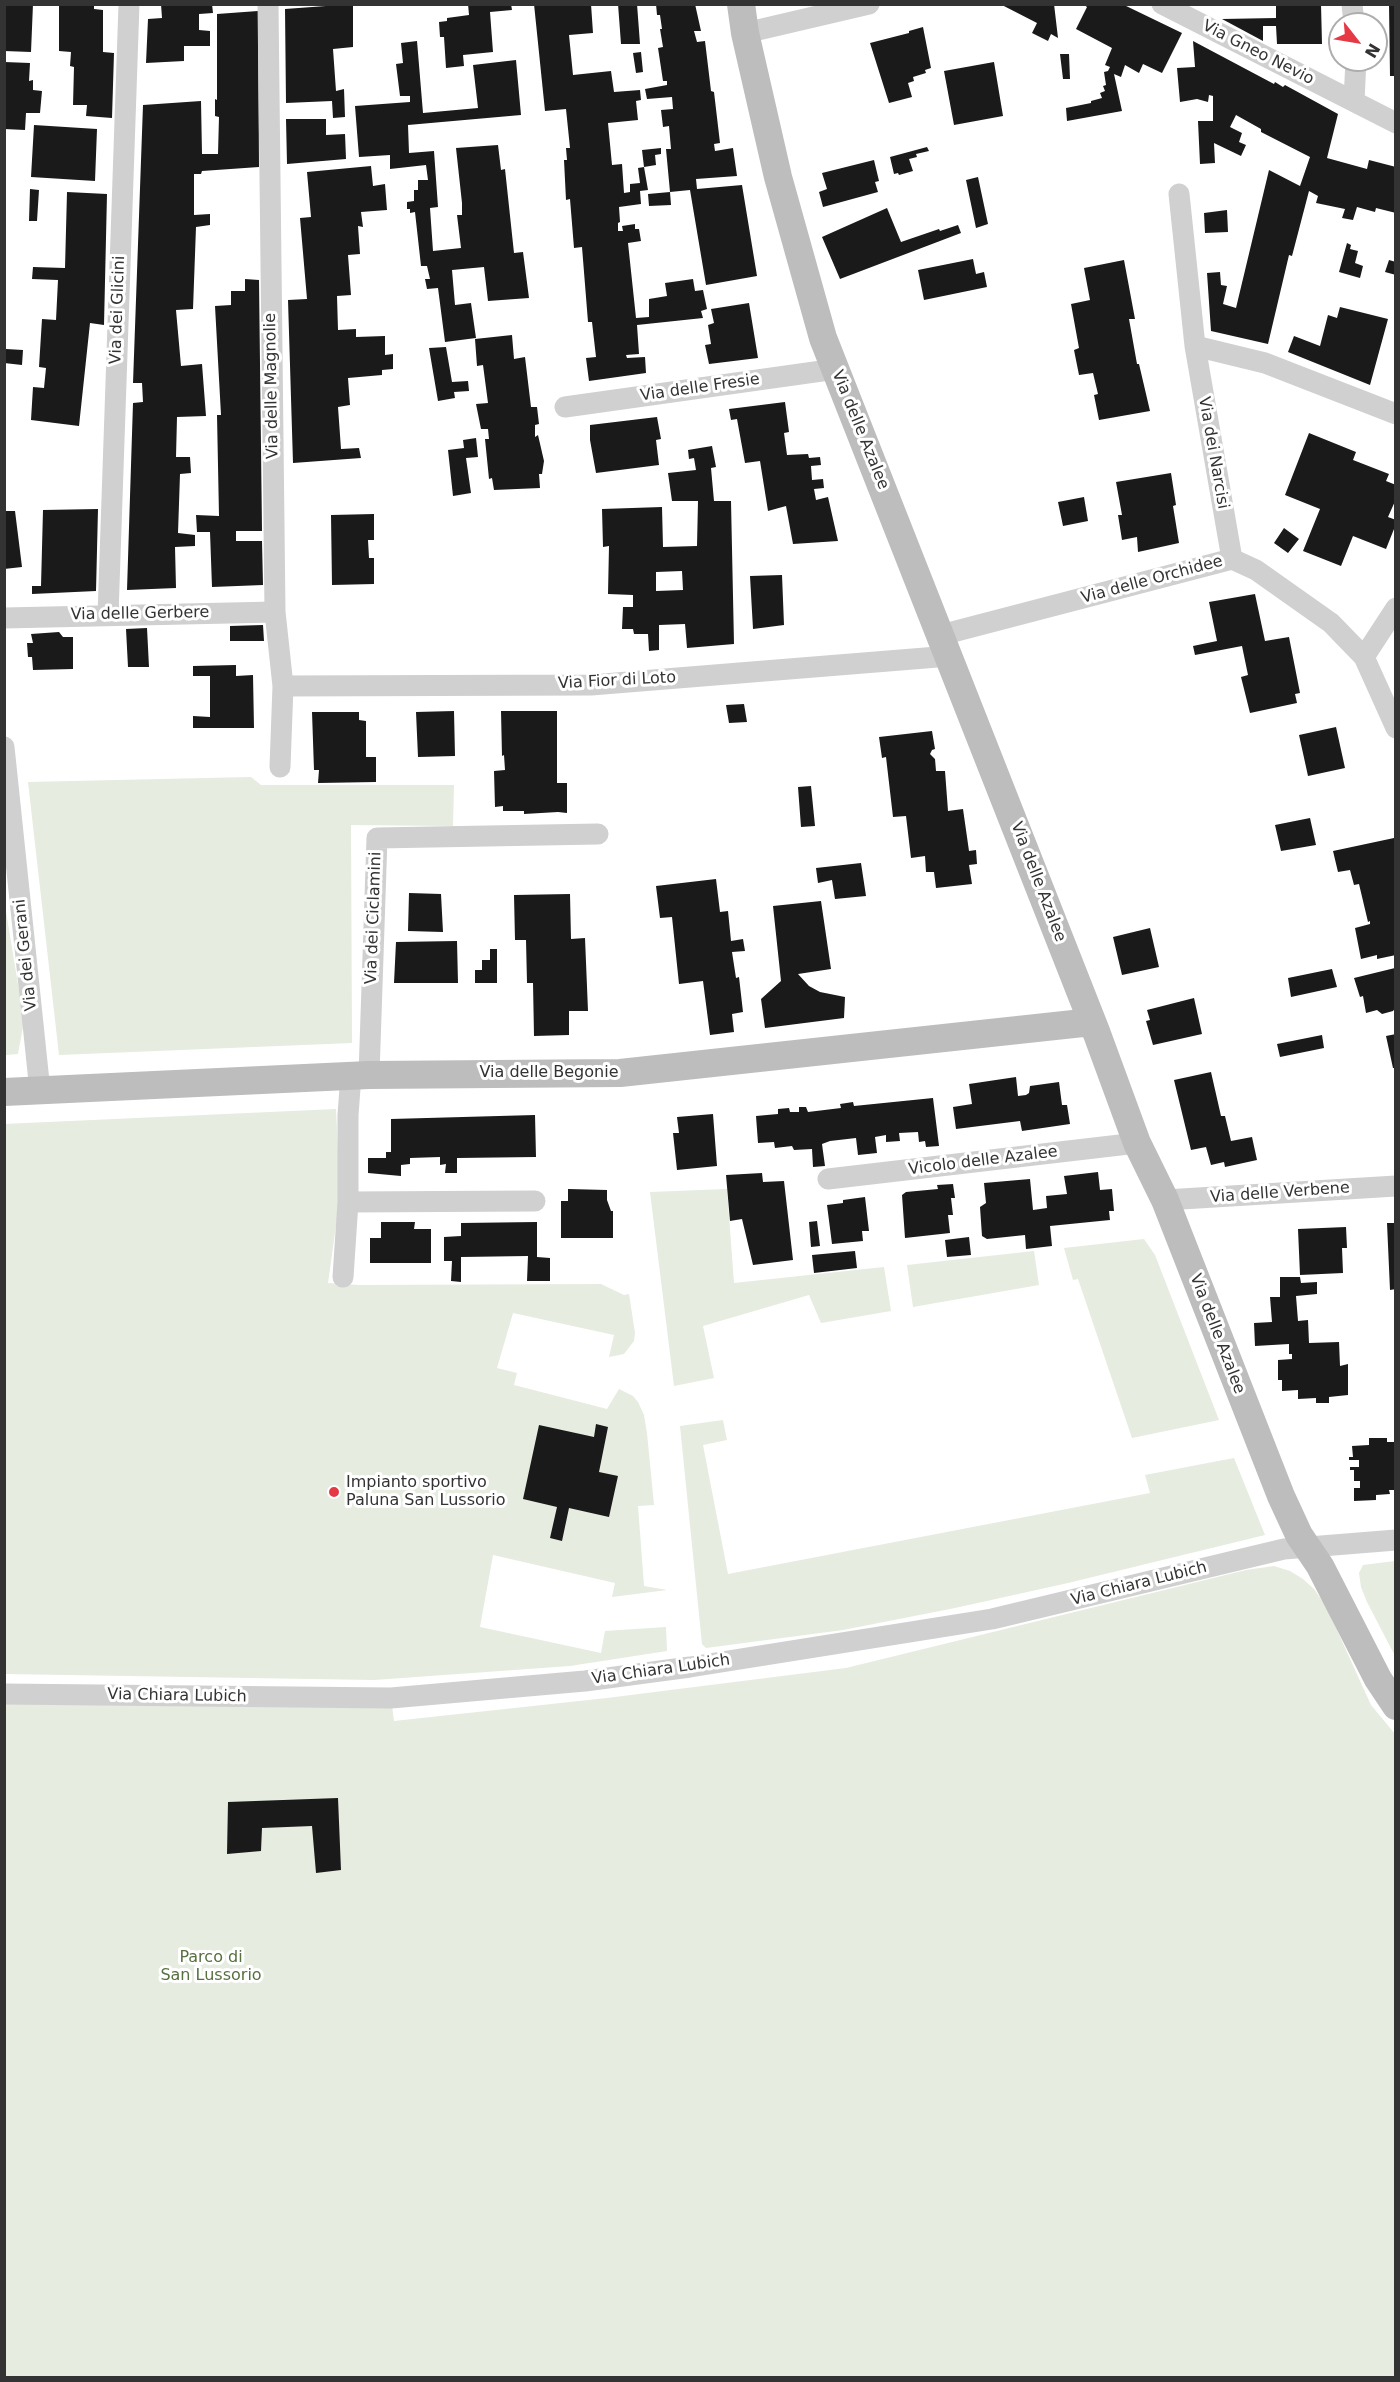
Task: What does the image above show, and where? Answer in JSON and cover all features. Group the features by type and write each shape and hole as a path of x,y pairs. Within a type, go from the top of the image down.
{"street":[{"name":"Via dei Glicini","path":"108,615 129,4"},
{"name":"Via delle Magnolie","path":"267,4 275,612 283,686 280,767"},
{"name":"Via delle Azalee","path":"741,4 745,33 778,177 824,338 946,646 1137,1143 1165,1200 1281,1496 1334,1591 1378,1679 1395,1706"},
{"path":"745,33 868,4"},
{"name":"Via Gneo Nevio","path":"1162,4 1395,123"},
{"path":"1354,101 1355,72"},
{"name":"Via dei Narcisi","path":"1179,195 1195,346 1232,559"},
{"path":"1195,346 1265,363 1395,414"},
{"name":"Via delle Fresie","path":"565,407 836,369"},
{"name":"Via delle Orchidee","path":"946,646 1232,559 1256,570 1331,623 1364,657 1395,728"},
{"path":"1364,657 1395,608"},
{"name":"Via delle Gerbere","path":"4,618 275,612"},
{"name":"Via Fior di Loto","path":"283,686 591,685 946,646"},
{"name":"Via dei Gerani","path":"4,747 40,1091"},
{"name":"Via dei Ciclamini","path":"343,1277 348,1202 348,1115 360,1075 377,838 598,834"},
{"name":"Via delle Begonie","path":"4,1092 360,1075 620,1074 1092,1023"},
{"name":"Vicolo delle Azalee","path":"828,1179 1137,1143"},
{"name":"Via delle Verbene","path":"1165,1200 1395,1186"},
{"path":"348,1202 535,1201"},
{"name":"Via Chiara Lubich","path":"4,1694 391,1698 585,1681 992,1619 1284,1549 1395,1540"}],"green space":[{"path":"251,777 261,785 454,785 453,826 351,825 352,1043 59,1055 28,782"},
{"path":"4,899 24,1021 18,1054 5,1055"},
{"path":"336,1109 340,1197 328,1283 359,1285 601,1284 624,1295 629,1294 635,1333 634,1341 624,1354 609,1357 614,1335 513,1313 497,1368 517,1373 514,1385 607,1409 619,1389 633,1396 638,1402 644,1415 647,1433 654,1505 638,1506 644,1586 667,1590 612,1597 615,1583 493,1555 480,1627 601,1653 605,1631 666,1627 667,1651 570,1666 374,1680 5,1674 4,1124"},
{"path":"727,1189 734,1283 884,1267 891,1311 821,1323 809,1295 703,1326 714,1378 674,1386 650,1192"},
{"path":"1144,1239 1155,1255 1219,1420 1132,1438 1078,1279 1073,1280 1064,1248"},
{"path":"1034,1251 1039,1285 913,1307 907,1265"},
{"path":"723,1420 727,1440 703,1445 728,1574 1150,1493 1145,1475 1234,1458 1265,1535 955,1608 843,1630 706,1648 702,1644 680,1426"},
{"path":"1396,1561 1395,1656 1367,1602 1359,1573 1363,1565"},
{"name":"Parco di San Lussorio","path":"1274,1566 1290,1571 1314,1589 1326,1606 1371,1705 1395,1734 1395,2377 5,2378 5,1694 391,1698 394,1721 607,1698 846,1668 1246,1570"}],"building":[{"path":"4,4 33,4 31,52 4,51"},
{"path":"59,4 94,4 94,9 103,10 103,52 114,53 112,118 86,116 87,105 73,105 74,67 70,66 71,52 59,51"},
{"path":"161,4 212,4 213,13 199,14 199,30 210,31 210,46 184,46 184,61 146,63 148,19 162,18"},
{"path":"353,4 353,47 333,49 336,91 344,89 345,117 333,118 332,101 286,103 285,9"},
{"path":"468,4 511,4 512,10 490,12 493,52 463,55 464,66 446,68 444,37 440,37 439,22 447,21 447,18 469,15"},
{"path":"534,4 591,4 593,33 569,35 573,75 611,71 614,92 640,90 641,100 636,101 638,120 608,123 612,165 622,164 624,193 630,192 630,184 640,183 638,168 644,167 648,190 640,191 641,204 619,207 618,231 623,231 622,226 635,224 635,229 639,229 641,241 628,243 636,318 649,317 649,299 667,296 665,283 693,279 695,291 703,290 707,309 701,311 703,318 637,325 639,354 626,355 627,358 645,357 646,373 589,381 586,358 596,357 592,322 588,322 582,247 574,248 570,199 566,200 564,160 567,160 566,148 570,148 566,109 545,111"},
{"path":"618,4 637,4 640,44 621,44"},
{"path":"656,4 695,4 701,31 694,31 697,42 705,41 711,91 714,92 720,143 714,144 715,151 733,148 737,176 696,179 697,189 742,185 757,276 706,285 690,190 670,192 666,149 671,149 669,126 663,127 661,110 673,109 672,97 647,99 645,89 667,85 667,81 663,81 658,48 663,47 660,15 657,15"},
{"path":"1000,4 1054,4 1058,38 1051,34 1048,41 1032,33 1037,23"},
{"path":"1083,4 1122,4 1182,33 1162,73 1143,64 1139,73 1125,65 1121,77 1114,74 1122,111 1067,121 1066,108 1091,103 1091,101 1102,98 1100,93 1105,91 1103,86 1106,85 1104,72 1110,67 1105,65 1112,48 1076,29 1087,7"},
{"path":"1276,4 1321,4 1322,44 1277,44 1276,26 1263,26 1263,41 1222,19 1276,18"},
{"path":"1389,4 1396,4 1396,76 1390,76"},
{"path":"258,11 259,167 202,171 201,174 194,174 194,215 210,214 210,225 196,227 193,309 176,310 181,366 202,364 206,416 177,417 176,457 190,457 191,473 180,474 178,533 195,535 195,546 175,547 176,588 127,590 133,403 143,402 142,383 133,383 143,105 201,101 202,154 218,154 219,117 215,116 217,14"},
{"path":"923,27 931,68 925,70 926,73 913,77 914,81 908,83 912,97 889,103 870,43"},
{"path":"417,41 423,113 478,108 473,65 516,60 521,115 408,125 409,153 434,151 438,207 430,208 433,251 461,248 457,215 462,215 462,203 456,148 498,145 501,170 505,169 514,253 523,252 529,298 488,301 484,267 452,270 455,305 471,303 476,338 445,342 438,288 427,289 425,279 430,279 427,266 421,266 415,212 410,213 410,209 407,209 407,202 414,201 414,190 418,190 418,180 428,180 426,165 390,169 390,155 359,157 355,106 410,102 410,96 400,96 396,64 403,63 401,43"},
{"path":"1193,41 1274,84 1275,82 1283,87 1285,85 1338,114 1327,158 1367,169 1369,160 1396,167 1396,213 1376,208 1375,212 1357,207 1353,220 1342,218 1345,209 1316,203 1318,196 1309,191 1292,256 1289,255 1268,344 1211,331 1207,273 1220,272 1221,285 1227,286 1223,304 1236,308 1269,170 1300,186 1310,157 1261,132 1261,129 1236,115 1230,127 1242,133 1239,142 1246,145 1241,156 1214,143 1215,163 1200,164 1198,121 1213,121 1213,96 1209,95 1208,102 1197,99 1180,102 1177,68 1195,67"},
{"path":"641,52 643,72 636,73 633,53"},
{"path":"1060,54 1069,54 1070,79 1063,79"},
{"path":"4,62 30,63 29,81 33,80 33,90 42,91 40,113 26,113 25,130 4,129"},
{"path":"994,62 1003,116 954,125 944,71"},
{"path":"286,119 326,119 326,135 345,134 346,159 287,164"},
{"path":"34,125 97,129 95,181 31,177"},
{"path":"927,147 929,151 916,154 917,157 909,159 913,171 894,174 890,157"},
{"path":"661,148 661,154 655,155 656,165 644,167 642,150"},
{"path":"874,160 879,181 875,182 878,192 823,207 819,192 827,189 822,173"},
{"path":"371,166 373,186 385,184 387,210 361,212 363,227 358,226 360,254 348,255 351,295 337,296 338,330 356,329 356,337 385,336 385,355 393,354 393,369 382,370 382,375 348,378 350,405 338,407 341,449 359,448 361,458 293,463 288,300 307,299 300,218 311,217 307,172"},
{"path":"978,177 988,224 976,228 966,180"},
{"path":"30,189 39,190 37,221 29,221"},
{"path":"67,192 107,194 104,325 90,323 79,426 31,420 33,387 44,388 46,368 39,367 42,319 56,320 58,280 32,279 33,267 65,268"},
{"path":"670,192 671,205 649,206 648,194"},
{"path":"887,208 901,242 958,225 961,233 840,279 822,237"},
{"path":"1227,210 1228,232 1205,233 1204,213"},
{"path":"1347,243 1351,245 1350,249 1358,251 1355,263 1363,266 1360,278 1339,272"},
{"path":"973,259 976,274 984,272 987,287 924,300 918,270"},
{"path":"1124,260 1135,319 1129,319 1137,364 1139,364 1150,411 1099,420 1094,395 1098,394 1093,373 1079,375 1074,350 1079,348 1071,304 1090,300 1084,268"},
{"path":"1389,260 1396,262 1396,275 1385,272"},
{"path":"245,279 259,280 262,531 236,531 236,541 262,541 263,585 212,587 210,532 197,532 196,515 219,516 217,415 221,415 215,306 231,305 231,291 245,291"},
{"path":"749,303 758,358 709,364 705,345 711,344 708,325 714,323 711,309"},
{"path":"1340,307 1388,319 1370,385 1288,352 1294,336 1320,346 1328,315 1337,318"},
{"path":"512,335 514,359 525,357 531,407 537,407 539,424 535,425 535,437 538,435 544,461 542,474 539,474 540,488 494,490 492,478 489,479 485,439 489,439 488,429 481,429 476,404 488,403 483,365 477,366 475,339"},
{"path":"446,347 452,382 468,381 469,391 454,392 455,398 438,401 429,348"},
{"path":"6,349 23,350 22,365 4,363"},
{"path":"785,402 789,432 784,433 787,455 808,454 809,458 820,457 821,465 811,466 812,480 823,479 824,488 814,489 816,500 828,497 838,541 793,544 786,506 768,511 760,461 745,463 737,419 731,420 729,409"},
{"path":"657,417 661,439 656,440 659,465 596,473 590,440 590,425"},
{"path":"1309,433 1356,452 1353,460 1389,474 1386,481 1396,485 1396,499 1388,517 1396,520 1396,524 1386,549 1353,536 1341,566 1303,551 1320,509 1285,495"},
{"path":"476,438 478,457 466,458 471,493 453,496 448,450 464,448 463,440"},
{"path":"712,446 716,467 711,468 714,501 731,501 734,644 687,648 685,624 659,625 659,650 649,651 648,634 634,634 633,629 622,629 623,607 633,607 633,595 608,594 609,546 603,547 602,509 662,507 663,547 697,546 698,501 672,501 668,473 696,470 694,458 689,459 688,450","holes":["682,571 683,590 656,591 656,572"]},
{"path":"1171,473 1179,543 1138,552 1137,537 1122,540 1118,515 1122,515 1116,482"},
{"path":"1084,497 1088,521 1063,526 1058,502"},
{"path":"98,509 96,591 32,594 32,586 41,586 43,510"},
{"path":"4,511 15,511 22,567 4,569"},
{"path":"374,514 374,540 368,540 369,558 374,558 374,584 332,585 331,515"},
{"path":"1284,528 1299,539 1288,553 1274,543"},
{"path":"782,575 784,625 753,629 750,576"},
{"path":"1255,594 1265,641 1289,637 1300,693 1295,694 1297,703 1250,713 1241,677 1248,675 1242,646 1195,655 1193,646 1217,641 1209,602"},
{"path":"263,625 264,641 230,641 230,626"},
{"path":"147,628 149,667 128,667 126,629"},
{"path":"59,632 63,637 73,637 73,669 33,670 32,657 28,657 27,643 33,643 31,634"},
{"path":"236,665 236,676 253,675 254,728 193,728 193,716 210,717 210,676 193,676 193,666"},
{"path":"744,704 747,722 729,723 726,705"},
{"path":"454,711 455,756 418,757 416,712"},
{"path":"501,711 557,711 557,783 567,783 567,813 524,814 524,811 503,811 503,806 495,807 494,771 505,770 504,755 502,756"},
{"path":"312,712 359,712 359,720 366,721 366,757 376,757 376,782 318,783 319,770 314,770"},
{"path":"1336,727 1345,768 1308,776 1299,735"},
{"path":"932,731 935,749 930,754 935,759 936,771 945,771 948,811 963,809 969,851 976,850 977,864 969,865 972,884 936,888 934,872 926,872 925,856 911,858 906,816 893,817 886,757 882,758 879,737"},
{"path":"811,786 815,826 801,827 798,787"},
{"path":"1310,818 1316,845 1281,851 1275,825"},
{"path":"1394,838 1396,955 1377,959 1377,955 1361,959 1355,928 1370,924 1370,921 1368,922 1359,884 1354,885 1350,870 1338,872 1333,851"},
{"path":"861,863 866,896 835,899 832,880 818,883 816,868"},
{"path":"716,879 720,912 728,911 731,941 743,939 745,951 732,952 736,978 739,977 743,1012 732,1014 734,1032 710,1035 703,981 679,984 672,917 660,918 656,886"},
{"path":"409,893 441,894 443,932 408,931"},
{"path":"570,894 571,939 585,938 588,1011 569,1011 569,1035 534,1036 533,983 527,983 526,940 515,940 514,895"},
{"path":"821,901 831,969 798,974 809,986 820,992 845,997 844,1018 765,1028 761,999 781,981 773,906"},
{"path":"1150,928 1159,967 1122,975 1113,937"},
{"path":"457,941 458,983 394,983 396,942"},
{"path":"490,949 497,949 497,983 475,983 475,970 482,970 482,960 490,960"},
{"path":"1395,968 1396,1007 1393,1011 1382,1014 1377,1010 1366,1013 1363,996 1360,997 1354,978"},
{"path":"1332,969 1337,987 1291,997 1288,978"},
{"path":"1194,998 1202,1034 1153,1045 1146,1021 1150,1020 1147,1010"},
{"path":"1396,1034 1396,1068 1393,1068 1386,1036"},
{"path":"1322,1035 1324,1048 1280,1057 1277,1044"},
{"path":"1211,1072 1221,1116 1225,1116 1231,1141 1252,1137 1257,1160 1225,1167 1224,1162 1211,1165 1206,1147 1191,1150 1174,1080"},
{"path":"1016,1077 1018,1096 1029,1093 1030,1086 1059,1082 1062,1105 1067,1105 1070,1124 1022,1131 1020,1121 956,1129 953,1107 972,1104 969,1084"},
{"path":"933,1098 939,1146 926,1147 925,1141 919,1142 918,1132 899,1133 900,1141 886,1142 886,1135 875,1137 877,1153 858,1155 856,1138 830,1141 822,1144 825,1166 813,1167 812,1149 794,1150 792,1146 775,1148 774,1142 758,1143 756,1116 778,1114 778,1109 789,1108 790,1112 799,1112 799,1107 806,1107 808,1112 841,1108 840,1104 853,1102 854,1106"},
{"path":"713,1114 717,1166 677,1170 673,1133 679,1133 677,1117"},
{"path":"535,1115 536,1157 457,1158 457,1173 445,1173 446,1164 440,1165 440,1157 410,1158 410,1164 401,1165 401,1176 368,1173 368,1158 386,1158 386,1152 391,1152 391,1119"},
{"path":"1098,1172 1100,1190 1112,1189 1114,1211 1109,1211 1110,1220 1050,1226 1052,1246 1026,1249 1025,1235 987,1239 982,1236 980,1207 986,1203 984,1183 1030,1179 1033,1210 1047,1208 1046,1196 1067,1194 1064,1176"},
{"path":"762,1173 763,1182 784,1181 793,1260 753,1265 742,1219 730,1221 726,1175"},
{"path":"953,1184 955,1198 951,1198 953,1215 948,1215 950,1233 905,1238 902,1195 906,1192 938,1189 937,1185"},
{"path":"568,1189 607,1190 607,1200 613,1211 613,1238 561,1238 561,1201 568,1201"},
{"path":"865,1197 869,1231 862,1231 863,1241 832,1244 827,1205"},
{"path":"817,1221 820,1246 811,1247 809,1222"},
{"path":"381,1222 415,1222 414,1229 431,1229 431,1263 370,1263 370,1238 381,1238"},
{"path":"537,1222 537,1257 550,1258 550,1281 527,1281 528,1256 461,1257 461,1282 451,1281 452,1261 444,1261 444,1237 461,1236 461,1223"},
{"path":"1387,1223 1396,1223 1396,1289 1390,1290"},
{"path":"1346,1227 1347,1248 1342,1248 1343,1273 1300,1275 1298,1229"},
{"path":"969,1237 971,1255 947,1257 945,1240"},
{"path":"855,1251 857,1268 814,1273 812,1255"},
{"path":"1280,1277 1300,1277 1301,1283 1317,1282 1317,1294 1296,1296 1298,1321 1308,1320 1309,1343 1339,1342 1340,1366 1348,1364 1348,1395 1329,1397 1329,1403 1316,1403 1316,1398 1298,1399 1298,1390 1282,1391 1282,1380 1278,1380 1278,1360 1292,1359 1292,1354 1289,1354 1289,1344 1255,1346 1254,1323 1272,1322 1270,1297 1280,1297"},
{"path":"596,1424 608,1427 599,1472 618,1476 609,1517 569,1508 562,1541 550,1538 557,1507 523,1499 539,1425 594,1437"},
{"path":"1369,1438 1387,1438 1387,1442 1396,1442 1396,1490 1389,1490 1390,1494 1376,1495 1376,1500 1354,1501 1354,1488 1360,1488 1360,1481 1354,1481 1354,1470 1350,1470 1350,1467 1359,1467 1359,1460 1349,1460 1349,1457 1353,1457 1352,1446 1369,1445"},
{"path":"338,1798 341,1870 316,1873 312,1826 262,1828 261,1851 227,1854 228,1802"}],"place":[{"name":"Impianto sportivo Paluna San Lussorio","path":"334,1492"}]}
